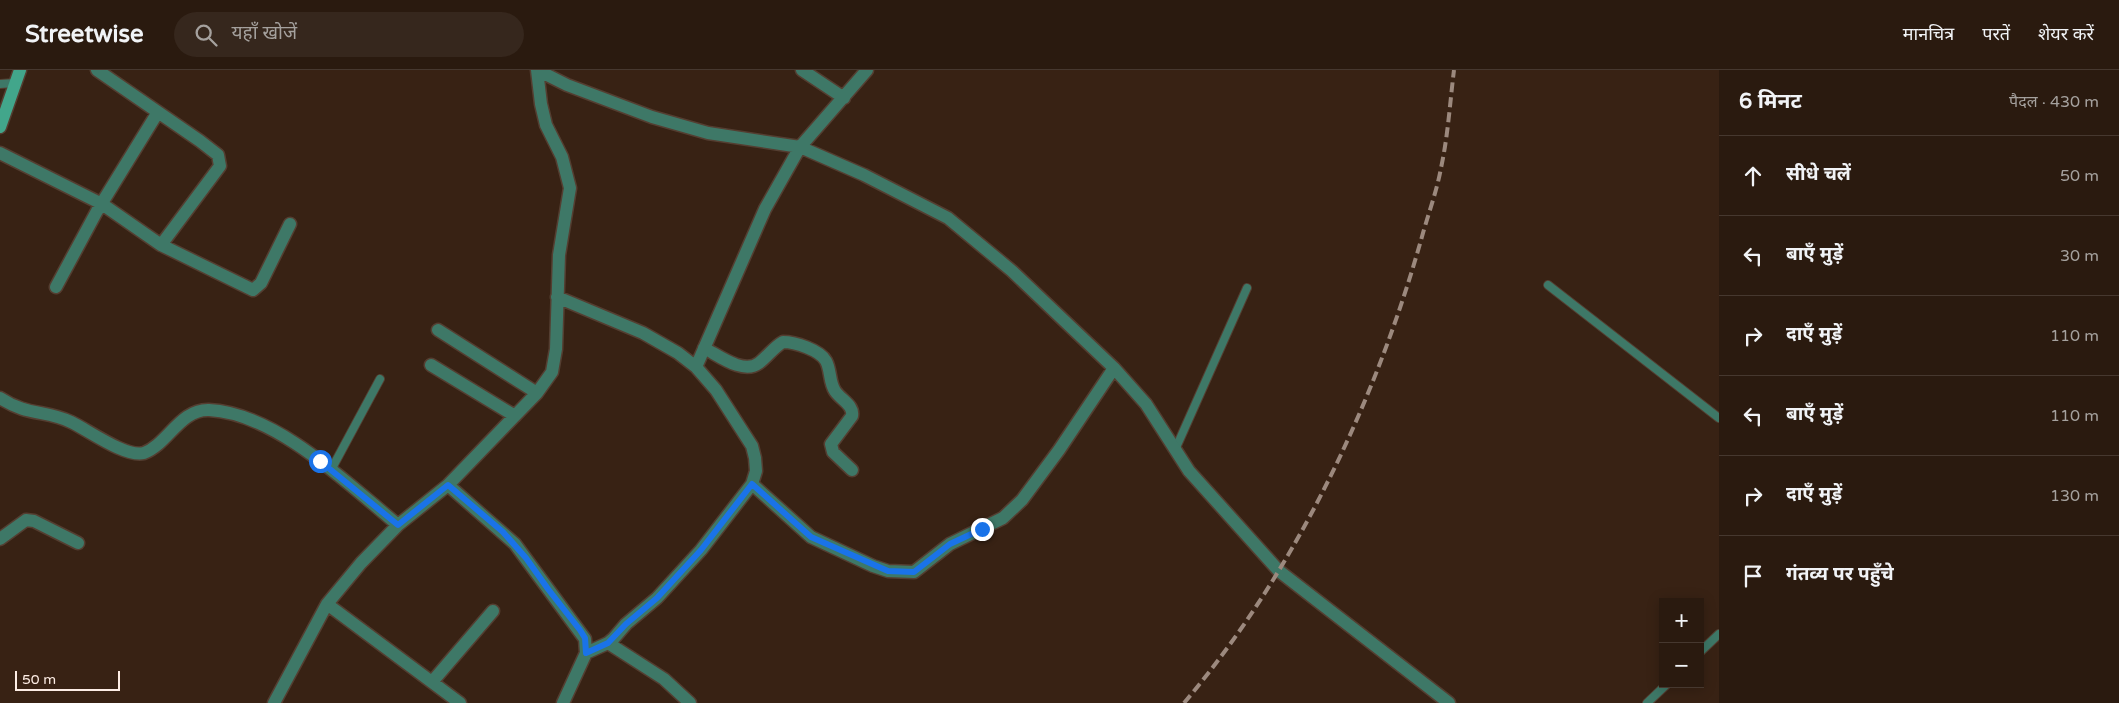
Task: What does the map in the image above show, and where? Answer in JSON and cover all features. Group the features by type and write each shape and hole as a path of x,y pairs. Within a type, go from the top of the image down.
{"street":[{"path":"0,126 20,70"},
{"path":"98,70 200,141 218,155 221,161 220,166 161,245"},
{"path":"537,70 567,84 652,117 708,133 800,147 864,175 948,218 1012,271 1114,368 1146,404 1189,471 1280,572 1449,703"},
{"path":"274,703 327,604 398,525 448,485 548,380 555,362 559,255 570,188 562,157 546,125 541,104 537,70"},
{"path":"802,70 844,98"},
{"path":"696,367 765,209 800,147 844,98 866,70"},
{"path":"56,287 102,204 158,112"},
{"path":"0,153 102,204 161,245 253,290 261,283 290,224"},
{"path":"557,298 643,333 678,353 696,367 716,390 752,446 756,471 752,484 701,550 657,598 626,624 608,643 586,653"},
{"path":"438,330 537,393"},
{"path":"704,348 740,366 748,367 761,362 783,342 806,348 821,356 826,361 836,391 853,413 831,444 833,452 852,470"},
{"path":"431,365 515,416"},
{"path":"752,484 811,537 888,571 914,572 950,544 1003,518 1022,500 1060,450 1114,368"},
{"path":"0,398 26,412 69,421 134,454 149,450 188,416 196,412 207,410 227,412 261,424 291,440 398,525"},
{"path":"448,485 503,532 526,558 585,638 586,653 563,703"},
{"path":"0,539 26,520 34,521 78,543"},
{"path":"327,604 460,703"},
{"path":"432,682 493,611"},
{"path":"608,643 664,680 690,703"}],"lane":[{"path":"0,84 14,83"},
{"path":"1548,286 1719,418"},
{"path":"1175,450 1247,288"},
{"path":"331,470 380,379"},
{"path":"1704,648 1719,634"},
{"path":"1647,703 1663,688"}],"railway":[{"path":"1184,703 1225,652 1297,540 1357,420 1382,358 1404,295 1435,193 1445,144 1454,70"}],"route":[{"path":"320,461 398,525 448,485 515,544 580,630 585,638 586,653 608,643 636,614 657,598 701,550 752,484 803,532 873,566 888,571 905,574 914,572 950,544 982,529"}]}
